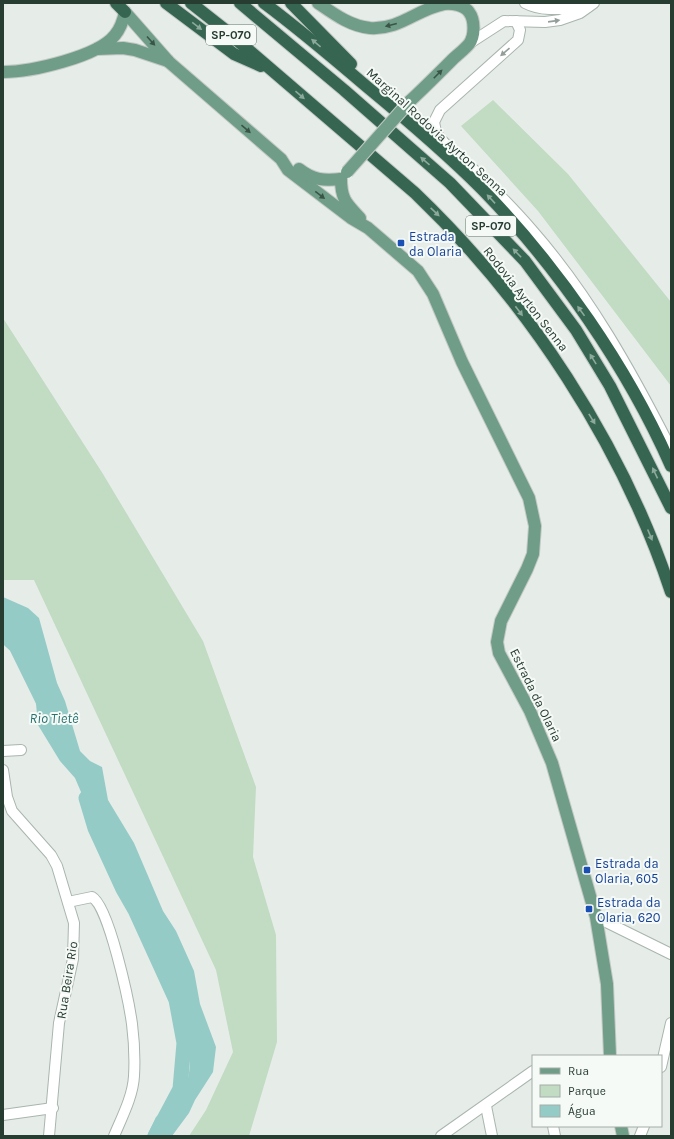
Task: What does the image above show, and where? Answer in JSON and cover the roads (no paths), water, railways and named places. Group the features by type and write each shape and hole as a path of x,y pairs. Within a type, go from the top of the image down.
{"highway":[{"path":"116,3 125,12"},
{"path":"166,3 234,54 270,70"},
{"name":"Rodovia Ayrton Senna","path":"191,3 224,29 415,193 442,219 497,281 557,361 598,428 633,496 660,560 671,592"},
{"name":"Rodovia Ayrton Senna","path":"240,3 344,90 450,183 525,261 576,330 610,386 671,508"},
{"name":"Marginal Rodovia Ayrton Senna","path":"264,3 295,26 388,105 482,189 522,234 608,348 630,386 671,466"},
{"path":"290,3 382,95 388,105"}],"main road":[{"path":"318,3 350,23 369,28 383,27 404,22 431,6 445,4 463,7 469,11 473,26 470,43 410,101 344,176"},
{"path":"97,49 114,36 122,23 125,12"},
{"name":"Estrada da Olaria","path":"125,12 169,62 281,159 294,165 310,177 319,180 344,176 342,194 346,203 368,228 418,272 433,294 462,362 529,498 535,526 533,554 501,621 497,642 499,653 530,711 552,763 596,917 607,984 610,1055"},
{"path":"3,72 40,68 97,49 123,48 135,50 169,62"},
{"name":"Estrada da Olaria","path":"281,159 288,170 351,218 368,228"}],"street":[{"path":"525,3 534,7 546,9 591,5"},
{"path":"470,43 504,20 545,22 560,20 580,13 591,5"},
{"name":"Marginal Rodovia Ayrton Senna","path":"516,21 520,30 518,40 440,110 434,122 436,132 498,193 533,231 568,277 603,326 636,380 671,449"},
{"path":"3,751 21,750"},
{"name":"Rua Beira Rio","path":"3,770 7,798 12,810 51,855 57,866 74,923 74,940 69,981 60,1023 53,1108 49,1136"},
{"path":"68,902 92,897 97,901 108,928 129,1004 135,1066 132,1090 114,1136"},
{"path":"596,917 671,954"},
{"path":"662,1063 671,1023"},
{"path":"441,1136 486,1106 532,1072"},
{"path":"486,1106 492,1136"},
{"path":"3,1115 53,1108"}],"water":[{"name":"Rio Tietê","path":"3,597 28,608 39,618 57,683 65,701 80,751 90,761 102,767 108,800 134,843 163,911 176,931 194,971 200,1004 216,1047 213,1072 195,1100 189,1113 172,1136 147,1136 156,1117 168,1108 178,1088 187,1083 190,1057 187,1045 180,1034 180,1002 170,993 157,971 161,953 96,827 75,778 60,761 38,725 34,682 13,637 3,629"}],"waterway":[{"name":"Rio Tietê","path":"3,634 16,646 44,703"},
{"name":"Rio Tietê","path":"86,798 95,828 123,889 135,910 176,1000 184,1043 180,1089 155,1136"}],"place":[{"name":"Estrada da Olaria","path":"401,243"},
{"name":"Estrada da Olaria, 605","path":"587,870"},
{"name":"Estrada da Olaria, 620","path":"589,909"}]}
